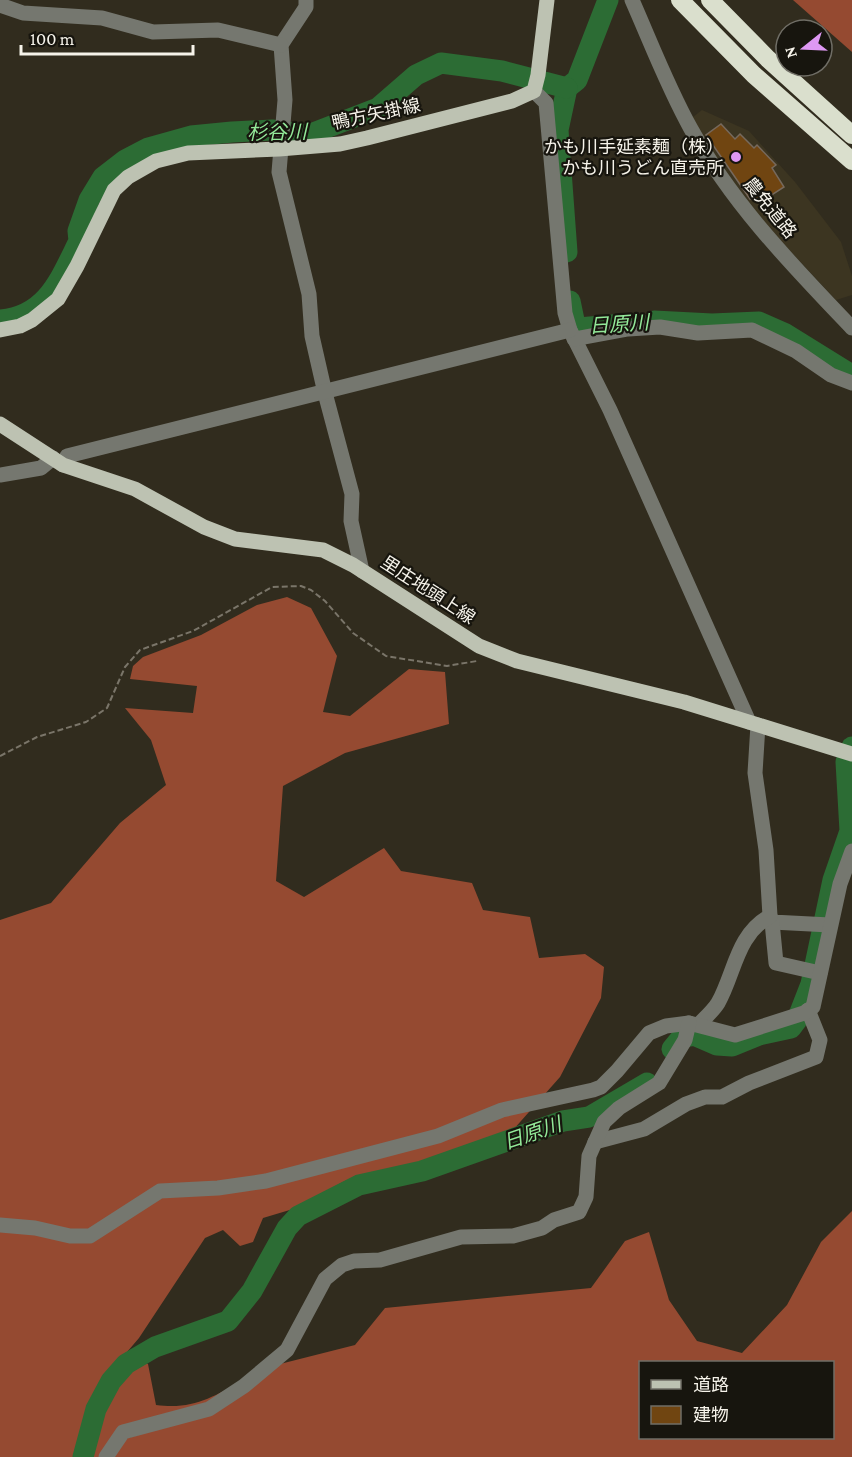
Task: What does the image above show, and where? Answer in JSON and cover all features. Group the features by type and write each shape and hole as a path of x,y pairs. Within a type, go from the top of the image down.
{"highway":[{"path":"681,0 754,75 852,161"},
{"path":"710,0 768,59 852,135"}],"main road":[{"path":"536,84 547,0"},
{"name":"鴨方矢掛線","path":"0,330 20,326 32,320 58,299 77,266 110,196 128,177 142,168 188,153 358,140 500,105 536,84"},
{"name":"里庄地頭上線","path":"0,423 58,461 135,489 204,527 236,539 323,550 362,571 479,646 502,655 554,672 641,691 848,753"}],"street":[{"path":"306,0 306,7 281,45 285,100 279,146 281,183 309,294 312,336 325,393 352,494 351,521 362,571"},
{"name":"農免道路","path":"632,0 691,128 722,178 765,235 852,328"},
{"path":"0,5 23,14 102,18 153,32 218,30 281,45"},
{"path":"536,84 546,103 565,313 572,334 610,410 753,723 755,773 766,850 776,963 816,972"},
{"path":"0,475 41,468 67,456 572,334 670,327 698,333 752,330 796,351 831,375 852,383"},
{"path":"0,1225 35,1228 70,1236 90,1236 160,1191 218,1188 266,1181 438,1136 502,1110 550,1101 601,1087 649,1033 666,1026 735,1035 802,1014 813,1007 816,972 825,924 852,851"},
{"path":"106,1457 123,1432 209,1409 244,1386 287,1350 325,1279 342,1265 354,1261 380,1260 461,1237 513,1236 542,1228 554,1220 579,1212 585,1203 589,1156 604,1122 610,1115 659,1083 690,1030 718,1004 745,940 760,922 771,919 825,924"},
{"path":"595,1142 644,1129 686,1104 705,1097 722,1097 749,1083 816,1056 820,1040 802,1014"}],"path":[{"path":"0,756 37,737 86,722 107,708 125,667 140,650 193,631 272,587 301,586 311,590 326,601 353,633 386,656 447,666 472,661 494,661 502,655"}],"shaded area":[{"path":"793,0 852,0 852,52 834,36 834,18 813,18"},
{"path":"702,110 749,131 795,182 841,242 852,276 852,295 836,300 740,194 702,136 693,117"},
{"path":"287,597 311,608 337,656 323,712 350,716 409,669 445,672 449,724 345,753 283,786 276,881 304,897 384,848 401,871 472,883 483,910 530,917 539,958 585,954 604,967 601,998 560,1077 513,1130 420,1163 345,1181 293,1209 263,1218 253,1242 240,1246 223,1230 205,1238 139,1338 103,1380 76,1457 0,1457 0,920 51,903 120,823 166,785 151,740 125,708 193,713 197,686 130,679 133,666 143,657 201,635 257,605"},
{"path":"852,1211 852,1457 111,1457 121,1440 210,1414 280,1364 355,1345 385,1308 591,1288 625,1241 649,1232 669,1300 697,1341 742,1353 787,1305 821,1242"},
{"path":"140,1360 148,1364 156,1405 192,1404 212,1397 243,1381 221,1399 140,1421 101,1457 87,1457 104,1404 118,1383"}],"building":[{"name":"かも川手延素麺（株） かも川うどん直売所","path":"721,124 735,139 740,134 754,148 757,145 776,165 772,168 784,187 759,203 753,196 750,199 706,135"}],"waterway":[{"name":"杉谷川","path":"567,88 577,80 608,0"},
{"name":"杉谷川","path":"0,320 30,311 50,293 79,241 78,231 89,200 103,177 125,160 148,148 191,136 232,132 272,130 308,135 378,108 416,75 441,63 502,71 567,88"},
{"name":"日原川","path":"567,88 558,130 567,252"},
{"name":"日原川","path":"570,301 575,325 579,328 623,324"},
{"name":"日原川","path":"654,321 712,324 759,322 784,333 852,375"},
{"name":"日原川","path":"672,1049 681,1038 694,1035 717,1045 732,1046 759,1035 791,1028 797,1020 811,984 833,880 850,831 846,762 852,747"},
{"name":"日原川","path":"83,1457 96,1409 111,1381 126,1364 155,1347 228,1321 252,1291 287,1228 298,1216 359,1185 422,1171 563,1121 589,1117 647,1083"}],"place":[{"name":"かも川手延素麺（株） かも川うどん直売所","path":"736,157"}]}
